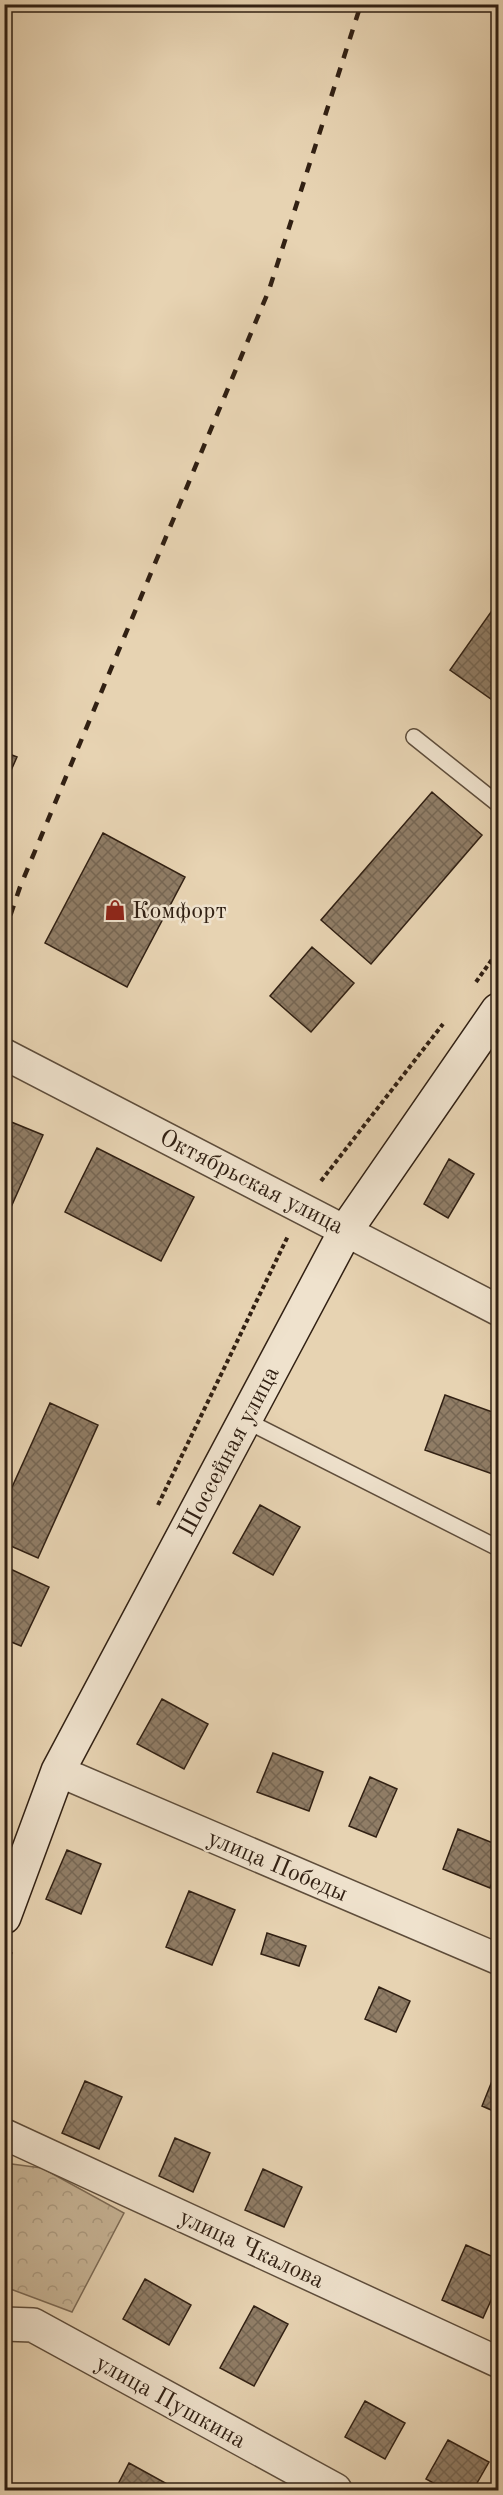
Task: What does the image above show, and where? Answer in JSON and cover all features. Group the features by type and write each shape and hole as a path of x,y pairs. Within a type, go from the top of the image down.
{"main road":[{"name":"Шоссейная улица","path":"4,1917 58,1771 346,1230 498,1010"},
{"name":"улица Пушкина","path":"4,2324 33,2325 335,2490"}],"street":[{"name":"Октябрьская улица","path":"4,1054 498,1310"},
{"name":"улица Победы","path":"58,1771 498,1959"},
{"name":"улица Чкалова","path":"4,2134 498,2361"}],"lane":[{"path":"414,737 498,804"},
{"path":"245,1420 498,1548"}],"green space":[{"path":"4,2163 42,2168 124,2213 72,2312 5,2287"}],"building":[{"path":"498,602 498,704 450,670"},
{"path":"4,752 17,757 4,786"},
{"path":"432,792 482,835 371,964 321,920"},
{"name":"Комфорт","path":"103,833 185,877 127,987 45,943"},
{"path":"312,947 354,983 311,1032 270,996"},
{"path":"4,1119 43,1135 4,1223"},
{"path":"97,1148 194,1197 161,1261 65,1212"},
{"path":"449,1159 474,1174 448,1218 424,1204"},
{"path":"445,1395 498,1414 498,1476 425,1450"},
{"path":"50,1403 98,1425 38,1558 4,1543 4,1505"},
{"path":"260,1505 300,1527 273,1575 233,1553"},
{"path":"4,1566 49,1587 21,1646 4,1639"},
{"path":"162,1699 208,1724 184,1769 137,1744"},
{"path":"273,1753 323,1772 309,1811 257,1792"},
{"path":"370,1777 397,1789 376,1837 349,1826"},
{"path":"458,1829 498,1845 498,1867 490,1888 443,1869"},
{"path":"67,1850 101,1864 81,1914 46,1899"},
{"path":"189,1891 235,1910 212,1965 166,1947"},
{"path":"267,1933 306,1946 299,1966 261,1954"},
{"path":"379,1987 410,2001 396,2032 365,2019"},
{"path":"498,2066 498,2113 482,2106"},
{"path":"85,2081 122,2097 99,2149 62,2133"},
{"path":"175,2138 210,2153 193,2192 159,2176"},
{"path":"263,2169 302,2187 284,2227 245,2210"},
{"path":"466,2245 498,2259 498,2285 483,2318 442,2300"},
{"path":"145,2279 191,2305 169,2345 123,2319"},
{"path":"254,2306 288,2324 254,2386 220,2368"},
{"path":"365,2401 405,2423 385,2459 345,2437"},
{"path":"448,2440 489,2462 473,2490 446,2490 426,2479"},
{"path":"129,2463 169,2485 166,2490 115,2490"}],"railway":[{"path":"4,934 20,887 269,290 361,4"}],"place":[{"name":"Комфорт","path":"115,910"}]}
